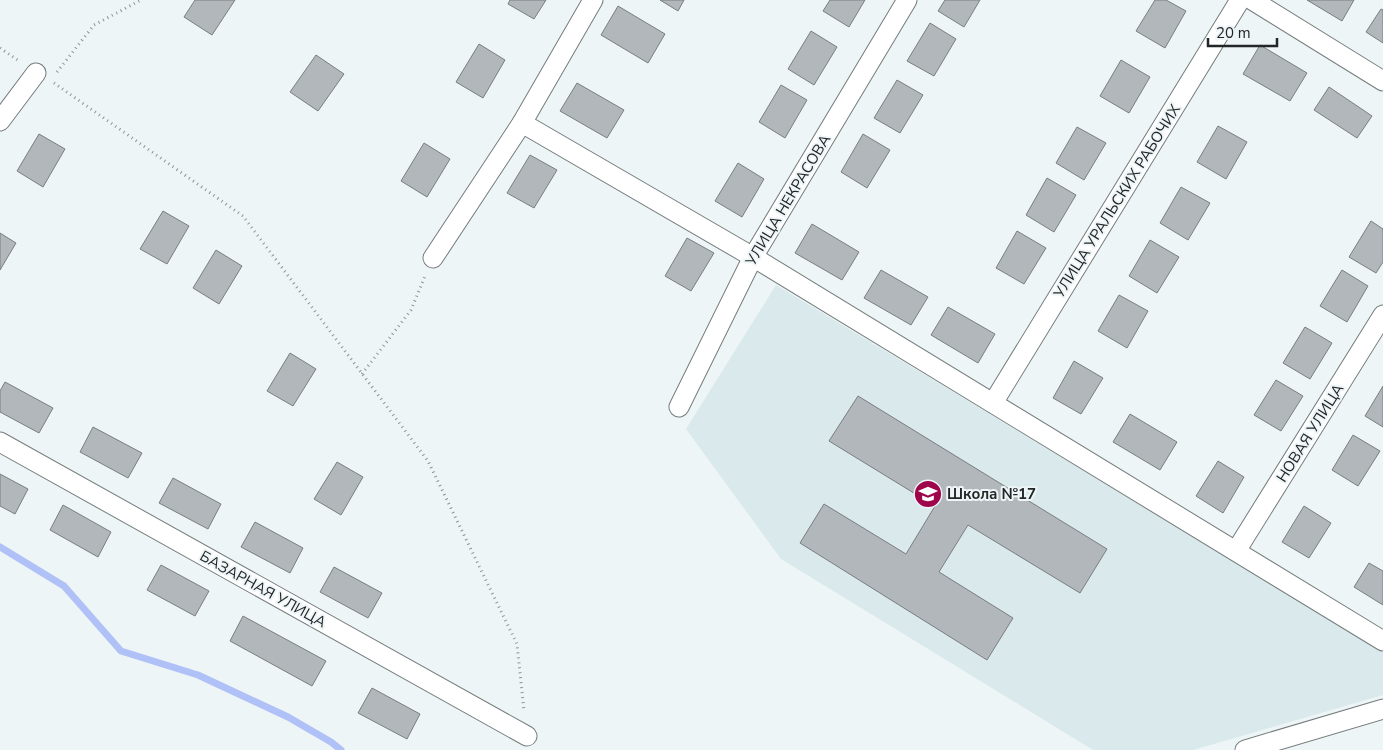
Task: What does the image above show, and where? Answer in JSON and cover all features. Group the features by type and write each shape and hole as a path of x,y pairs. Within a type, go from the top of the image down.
{"street":[{"path":"433,258 522,123 593,0"},
{"name":"УЛИЦА НЕКРАСОВА","path":"679,407 753,257 907,0"},
{"name":"УЛИЦА УРАЛЬСКИХ РАБОЧИХ","path":"993,403 1240,0"},
{"path":"1252,0 1383,81"},
{"path":"0,121 43,77"},
{"path":"522,123 753,257 1383,641"},
{"name":"НОВАЯ УЛИЦА","path":"1236,551 1383,315"},
{"name":"БАЗАРНАЯ УЛИЦА","path":"0,442 527,736"},
{"path":"1245,750 1383,709"}],"path":[{"path":"43,77 94,25 141,0"},
{"path":"0,48 243,216 428,460 517,644 527,736"},
{"path":"362,374 411,310 433,258"}],"shaded area":[{"name":"Школа №17","path":"776,285 1383,651 1383,695 1193,750 1093,750 781,559 686,429"}],"building":[{"path":"195,0 235,0 212,35 184,17"},
{"path":"510,0 546,0 534,19 508,4"},
{"path":"660,0 684,0 678,11"},
{"path":"830,0 865,0 849,27 823,11"},
{"path":"945,0 980,0 964,27 938,11"},
{"path":"1155,0 1166,0 1186,11 1165,48 1136,31"},
{"path":"1307,0 1354,0 1342,21"},
{"path":"618,6 665,34 648,63 601,35"},
{"path":"1381,9 1383,10 1383,43 1366,32"},
{"path":"930,23 956,39 934,76 907,61"},
{"path":"811,31 837,47 814,85 788,69"},
{"path":"479,44 505,60 483,98 456,82"},
{"path":"1260,45 1307,73 1290,101 1243,74"},
{"path":"316,55 344,74 318,111 290,92"},
{"path":"1121,60 1150,77 1129,113 1100,96"},
{"path":"897,80 923,95 900,133 874,118"},
{"path":"577,83 624,110 607,138 560,111"},
{"path":"781,85 807,100 785,138 759,122"},
{"path":"1329,87 1372,116 1357,138 1314,110"},
{"path":"1218,126 1247,142 1226,179 1197,162"},
{"path":"1077,127 1106,143 1084,180 1056,163"},
{"path":"39,134 65,149 43,187 17,171"},
{"path":"863,134 890,150 867,188 841,172"},
{"path":"424,143 450,159 427,197 401,181"},
{"path":"530,155 557,170 534,208 507,193"},
{"path":"738,163 764,179 742,217 715,201"},
{"path":"1047,178 1076,195 1054,232 1026,215"},
{"path":"1181,187 1210,203 1188,240 1160,223"},
{"path":"163,211 189,226 167,264 140,249"},
{"path":"1371,221 1383,229 1383,262 1376,273 1349,257"},
{"path":"812,224 859,252 842,280 795,253"},
{"path":"1017,231 1046,248 1024,284 996,268"},
{"path":"0,233 16,243 0,270"},
{"path":"687,238 714,253 691,291 665,276"},
{"path":"1150,240 1179,257 1157,293 1129,276"},
{"path":"216,250 242,266 219,304 193,288"},
{"path":"881,270 928,297 911,325 864,298"},
{"path":"1342,270 1368,286 1347,322 1320,306"},
{"path":"1119,295 1148,311 1127,348 1098,331"},
{"path":"948,307 995,334 978,363 931,335"},
{"path":"1305,327 1332,343 1310,379 1283,363"},
{"path":"290,353 316,369 293,406 267,391"},
{"path":"1074,361 1103,378 1081,414 1053,398"},
{"path":"1276,380 1303,396 1281,431 1254,415"},
{"path":"5,382 53,408 39,433 0,412 0,391"},
{"path":"1383,386 1383,427 1365,416"},
{"path":"858,396 1107,549 1080,593 968,525 939,572 1013,618 987,660 800,543 824,504 906,554 935,506 829,441"},
{"path":"1130,414 1177,442 1160,470 1113,442"},
{"path":"93,427 142,453 128,478 80,452"},
{"path":"1353,435 1380,451 1358,486 1332,470"},
{"path":"1218,461 1244,477 1223,513 1196,496"},
{"path":"337,462 363,477 341,515 314,499"},
{"path":"0,474 28,489 15,514 0,506"},
{"path":"173,478 221,504 208,529 159,503"},
{"path":"63,505 111,532 98,557 50,530"},
{"path":"1304,506 1331,523 1309,558 1282,542"},
{"path":"255,522 303,548 290,573 241,547"},
{"path":"1369,563 1383,571 1383,605 1354,587"},
{"path":"161,565 209,591 195,616 147,590"},
{"path":"334,567 382,593 368,618 320,592"},
{"path":"243,616 326,661 312,686 230,641"},
{"path":"372,688 420,714 407,739 358,713"}],"waterway":[{"path":"0,547 64,586 121,651 198,675 288,717 331,742 341,750"}],"place":[{"name":"Школа №17","path":"928,494"}]}
